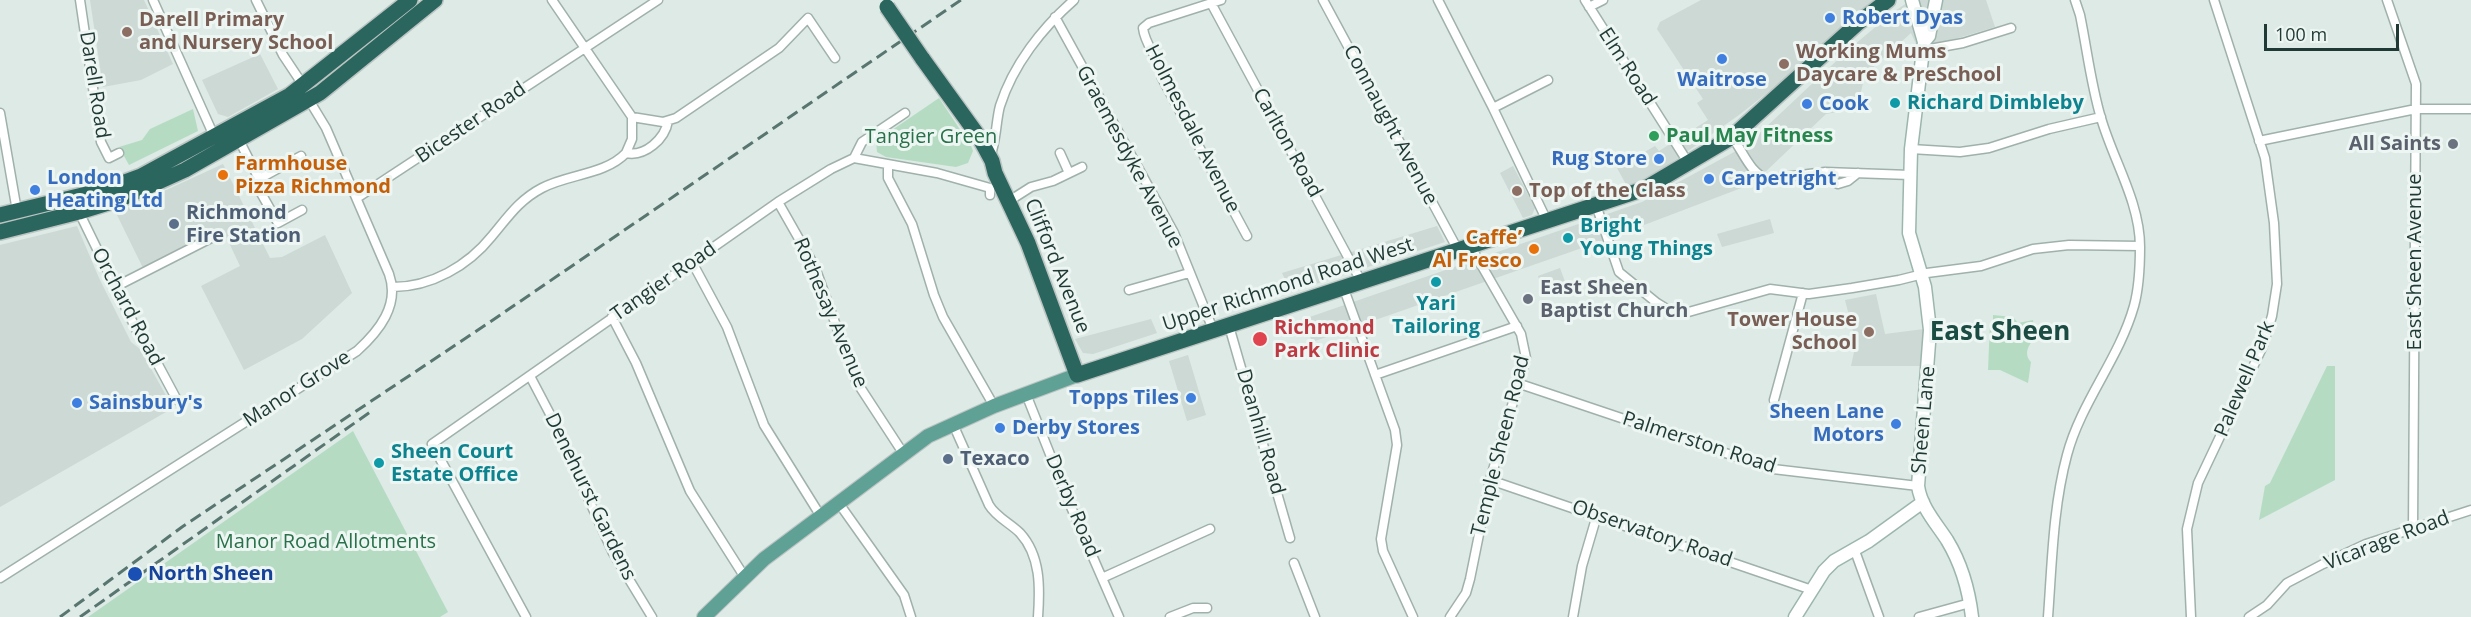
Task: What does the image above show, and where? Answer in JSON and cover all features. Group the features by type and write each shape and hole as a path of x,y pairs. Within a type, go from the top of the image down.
{"highway":[{"path":"0,215 103,190 141,176 303,85 410,0"},
{"path":"0,232 121,199 158,183 239,140 320,93 435,0"},
{"name":"Upper Richmond Road West","path":"1077,375 1214,332 1644,189 1732,137 1858,23 1888,0"},
{"name":"Clifford Avenue","path":"884,3 979,137 990,156 995,173"},
{"name":"Clifford Avenue","path":"971,128 977,145 1009,201 1040,274 1077,375"},
{"path":"141,176 151,175 158,183"}],"main road":[{"name":"Sheen Lane","path":"1912,0 1924,46 1911,149 1909,233 1928,305 1930,330 1918,486 1923,502 1955,555 1972,617"},
{"path":"1924,46 1929,36 1936,0"},
{"name":"Upper Richmond Road West","path":"704,617 744,576 820,515 928,436 994,406 1077,375"},
{"path":"1795,617 1824,571 1834,561 1855,551 1923,502"}],"street":[{"name":"Darell Road","path":"80,0 100,135 109,158 119,153"},
{"path":"153,0 214,136"},
{"path":"256,0 283,56 303,85"},
{"path":"309,100 319,113 357,198 393,288 416,286 445,275 470,259 524,199 550,184 609,165 626,153 632,139 632,117 552,0"},
{"name":"Bicester Road","path":"357,198 658,0"},
{"path":"990,156 1001,103 1022,60 1054,17 1074,0"},
{"path":"1211,3 1221,0"},
{"name":"Connaught Avenue","path":"1323,0 1464,248"},
{"path":"1438,0 1547,221"},
{"path":"1587,4 1603,0"},
{"path":"2048,617 2054,531 2067,454 2083,410 2121,337 2134,306 2140,246 2130,198 2101,117 2075,0"},
{"name":"Palewell Park","path":"2191,617 2187,529 2192,505 2198,483 2262,348 2272,316 2277,284 2272,202 2259,141 2214,0"},
{"name":"East Sheen Avenue","path":"2387,0 2416,84 2413,528"},
{"name":"Holmesdale Avenue","path":"1211,3 1149,23 1143,28 1144,36 1161,67 1162,78 1247,236"},
{"name":"Carlton Road","path":"1211,3 1362,283"},
{"name":"Elm Road","path":"1587,4 1689,164"},
{"name":"Graemesdyke Avenue","path":"1054,17 1174,233 1214,332"},
{"path":"632,117 668,121 676,118 779,48 808,18 835,58"},
{"path":"1924,46 1963,43 2011,28"},
{"path":"1493,108 1548,80"},
{"path":"2259,141 2416,109 2471,109"},
{"path":"0,113 17,211"},
{"name":"Tangier Road","path":"526,617 432,444 778,202 831,168 854,158 862,142 905,113"},
{"path":"1911,149 1960,152 1989,148 2049,129 2101,117"},
{"path":"626,153 634,154 658,141 663,136 668,121"},
{"path":"1732,137 1760,177 1768,179 1825,172 1910,175"},
{"path":"239,140 259,179 261,192 278,223 302,210"},
{"path":"1060,153 1069,173"},
{"path":"259,179 301,156"},
{"path":"854,158 958,178 990,188 990,195"},
{"path":"888,166 888,178 912,224 943,317 994,406"},
{"path":"1009,201 1031,187 1082,167"},
{"name":"Rothesay Avenue","path":"778,202 815,267 856,381 903,453"},
{"path":"1596,205 1619,272 1670,311 1685,313 1770,289 1803,293 1899,280 1921,274 1981,266 2032,249 2069,245 2140,246"},
{"name":"Orchard Road","path":"79,212 115,287 177,400"},
{"path":"115,287 217,235"},
{"name":"Temple Sheen Road","path":"1450,617 1466,593 1490,480 1526,358 1517,326 1464,248"},
{"path":"692,262 727,327 764,425 820,515"},
{"path":"1129,290 1189,273"},
{"name":"Manor Grove","path":"0,578 357,351 386,318 393,288"},
{"path":"1344,289 1395,430 1397,445 1381,539 1383,551 1413,617"},
{"path":"1774,400 1803,293"},
{"path":"612,317 636,363 690,491 744,576"},
{"name":"Deanhill Road","path":"1229,326 1290,538"},
{"path":"1375,375 1517,326"},
{"name":"Denehurst Gardens","path":"530,376 551,416 613,553 652,617"},
{"name":"Palmerston Road","path":"1520,384 1773,470 1918,486"},
{"name":"Derby Road","path":"1026,394 1119,617"},
{"path":"953,424 989,506 993,512 1022,535 1032,553 1040,583 1038,617"},
{"name":"Observatory Road","path":"1490,480 1812,590"},
{"path":"838,502 904,595 911,617"},
{"name":"Vicarage Road","path":"2249,617 2267,605 2287,583 2366,544 2471,510"},
{"path":"1573,617 1582,566 1598,515"},
{"path":"1102,578 1210,530"},
{"path":"1855,551 1879,617"},
{"path":"1294,563 1315,617"},
{"path":"1919,617 1970,603"},
{"path":"1170,617 1193,608 1207,608"}],"shaded area":[{"name":"Darell Primary and Nursery School","path":"90,0 144,0 173,64 141,80 103,87"},
{"path":"1701,0 1874,0 1777,85 1739,115 1668,165 1628,188 1617,168 1655,146 1659,151 1708,120 1697,103 1703,99 1657,29 1660,22"},
{"path":"1911,0 1986,0 1995,27 1938,44 1916,44 1911,33 1868,72 1855,104 1843,111 1826,114 1760,177 1744,187 1602,241 1312,342 1304,319 1642,202 1736,151 1750,142 1847,51"},
{"path":"260,54 278,89 228,117 218,114 202,80"},
{"path":"223,164 270,258 282,257 325,235 352,293 302,339 244,370 201,286 240,266 222,228 143,268 116,213"},
{"name":"Top of the Class","path":"1513,166 1535,208 1532,215 1523,218 1500,173"},
{"path":"1770,219 1774,233 1722,247 1717,234"},
{"path":"77,226 99,278 131,342 140,349 173,408 0,507 0,245"},
{"path":"1437,226 1445,242 1291,292 1282,273"},
{"path":"1560,268 1567,287 1545,295 1538,276"},
{"name":"Tower House School","path":"1876,294 1885,334 1924,329 1922,366 1851,366 1856,343 1845,300"},
{"path":"1151,319 1157,333 1093,354 1083,353 1075,339"},
{"name":"Topps Tiles","path":"1188,355 1206,415 1187,421 1169,361"}],"green space":[{"name":"Tangier Green","path":"939,98 971,146 973,151 968,163 956,167 886,157 877,152 876,141"},
{"path":"193,109 198,131 129,165 119,147 142,140 150,129"},
{"path":"1993,315 2013,317 2018,323 2033,320 2034,329 2040,329 2041,335 2031,343 2027,351 2031,362 2028,383 2000,370 1988,370 1990,323 1993,323"},
{"path":"2327,366 2335,366 2335,480 2259,520 2265,486 2270,483"},
{"name":"Manor Road Allotments","path":"353,431 448,612 440,617 88,617"}],"railway":[{"path":"60,617 182,527 490,322 961,0"},
{"path":"80,617 373,410"}],"place":[{"name":"Robert Dyas","path":"1830,18"},
{"name":"Darell Primary and Nursery School","path":"127,32"},
{"name":"Waitrose","path":"1722,59"},
{"name":"Working Mums Daycare & PreSchool","path":"1784,64"},
{"name":"Richard Dimbleby","path":"1895,103"},
{"name":"Cook","path":"1807,104"},
{"name":"Paul May Fitness","path":"1654,136"},
{"name":"All Saints","path":"2453,144"},
{"name":"Rug Store","path":"1659,159"},
{"name":"Farmhouse Pizza Richmond","path":"223,175"},
{"name":"Carpetright","path":"1709,179"},
{"name":"London Heating Ltd","path":"35,190"},
{"name":"Top of the Class","path":"1517,191"},
{"name":"Richmond Fire Station","path":"174,224"},
{"name":"Bright Young Things","path":"1568,238"},
{"name":"Caffe’ Al Fresco","path":"1534,249"},
{"name":"Yari Tailoring","path":"1436,282"},
{"name":"East Sheen Baptist Church","path":"1528,299"},
{"name":"Tower House School","path":"1869,332"},
{"name":"Richmond Park Clinic","path":"1260,339"},
{"name":"Topps Tiles","path":"1191,398"},
{"name":"Sainsbury's","path":"77,403"},
{"name":"Sheen Lane Motors","path":"1896,424"},
{"name":"Derby Stores","path":"1000,428"},
{"name":"Texaco","path":"948,459"},
{"name":"Sheen Court Estate Office","path":"379,463"},
{"name":"North Sheen","path":"135,574"}],"district":[{"name":"East Sheen","path":"2000,333"}]}
